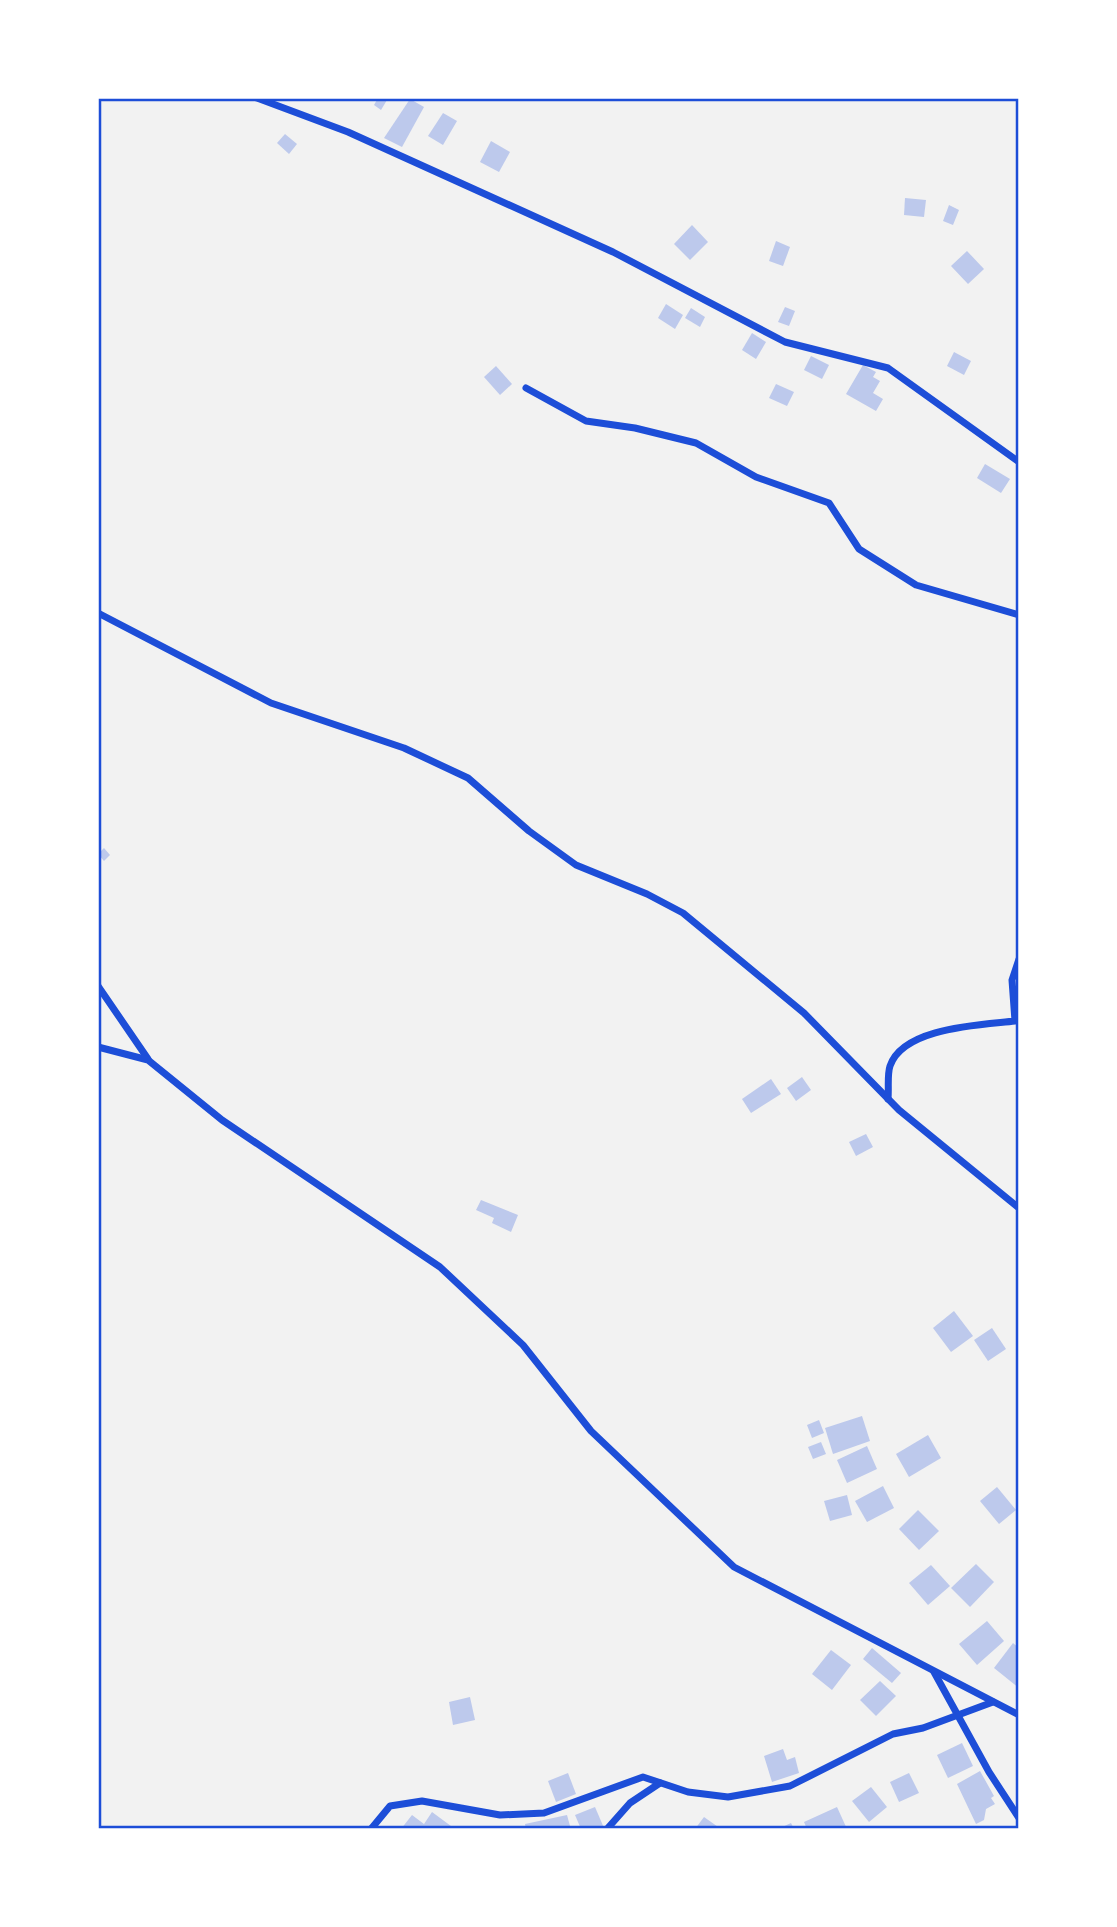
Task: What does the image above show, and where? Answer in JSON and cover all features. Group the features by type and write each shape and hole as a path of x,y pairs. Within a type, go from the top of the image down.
{"street":[{"path":"257,98 348,132 613,253 785,342 888,368 1019,462"},
{"path":"526,388 586,421 635,428 696,443 756,477 829,503 859,549 916,585 972,604 1019,615"},
{"path":"98,613 271,703 404,748 468,778 529,831 576,865 647,894 683,913 804,1013 888,1099 1019,1208"},
{"path":"888,1099 890,1065 901,1049 939,1031 1015,1021 1012,980 1019,959"},
{"path":"98,986 148,1060 222,1120 440,1267 523,1345 591,1432 734,1567 1019,1715"},
{"path":"98,1047 148,1060"},
{"path":"934,1672 1019,1818"},
{"path":"371,1829 390,1806 422,1801 500,1815 544,1813 643,1777 688,1793 728,1797 790,1786 893,1734 923,1728 993,1702"},
{"path":"607,1829 630,1803 660,1783"}],"building":[{"path":"378,98 387,100 381,110 374,105"},
{"path":"410,99 424,107 402,147 384,138"},
{"path":"443,113 457,121 443,145 428,136"},
{"path":"285,134 297,144 289,154 277,143"},
{"path":"491,141 510,152 499,172 480,162"},
{"path":"905,198 926,200 924,217 904,215"},
{"path":"949,205 959,210 953,225 943,221"},
{"path":"692,225 708,242 690,260 674,244"},
{"path":"776,241 790,247 783,266 769,261"},
{"path":"967,251 984,269 968,284 951,266"},
{"path":"666,304 683,315 675,329 658,318"},
{"path":"785,307 795,311 789,326 778,322"},
{"path":"691,308 705,317 700,327 685,318"},
{"path":"752,333 766,342 756,359 742,350"},
{"path":"954,352 971,361 964,375 947,366"},
{"path":"811,356 829,365 822,379 804,370"},
{"path":"863,365 876,372 873,377 880,381 873,393 883,399 876,411 846,394"},
{"path":"496,366 512,384 500,395 484,377"},
{"path":"776,384 794,392 787,406 769,398"},
{"path":"985,464 1010,479 1001,493 977,478"},
{"path":"104,848 110,855 104,861 98,854"},
{"path":"802,1077 811,1090 796,1101 787,1088"},
{"path":"771,1079 781,1094 751,1113 742,1099"},
{"path":"866,1134 873,1147 856,1156 849,1142"},
{"path":"481,1200 518,1215 511,1232 492,1223 494,1218 476,1210"},
{"path":"954,1311 973,1336 951,1352 933,1328"},
{"path":"992,1328 1006,1349 988,1361 974,1340"},
{"path":"862,1416 870,1441 833,1454 825,1428"},
{"path":"819,1420 824,1433 812,1438 807,1425"},
{"path":"928,1435 941,1458 909,1477 896,1454"},
{"path":"821,1442 826,1454 813,1459 808,1447"},
{"path":"867,1446 877,1469 847,1483 837,1460"},
{"path":"883,1486 894,1508 867,1522 855,1501"},
{"path":"997,1487 1016,1510 999,1524 980,1501"},
{"path":"847,1495 852,1515 830,1521 824,1501"},
{"path":"918,1510 939,1531 919,1550 899,1529"},
{"path":"976,1564 994,1582 970,1607 951,1588"},
{"path":"931,1565 950,1586 928,1605 909,1583"},
{"path":"987,1621 1004,1641 977,1665 959,1644"},
{"path":"1013,1643 1019,1648 1019,1688 994,1668"},
{"path":"872,1648 901,1673 892,1683 863,1659"},
{"path":"831,1650 851,1665 832,1690 812,1674"},
{"path":"880,1681 896,1696 876,1716 860,1700"},
{"path":"470,1697 475,1720 453,1725 449,1702"},
{"path":"962,1743 973,1766 948,1778 937,1755"},
{"path":"783,1749 787,1760 795,1757 799,1773 772,1782 764,1756"},
{"path":"980,1771 994,1796 991,1798 995,1804 986,1809 984,1820 976,1824 957,1784"},
{"path":"568,1773 576,1794 556,1802 548,1781"},
{"path":"909,1773 919,1793 899,1802 890,1782"},
{"path":"871,1787 887,1807 869,1822 852,1801"},
{"path":"595,1807 604,1828 581,1829 575,1815"},
{"path":"837,1807 847,1829 807,1829 804,1822"},
{"path":"432,1812 455,1829 401,1829 412,1815 424,1824"},
{"path":"567,1815 570,1826 526,1829 525,1824"},
{"path":"704,1817 721,1829 695,1829"},
{"path":"791,1823 794,1829 778,1829"}]}
